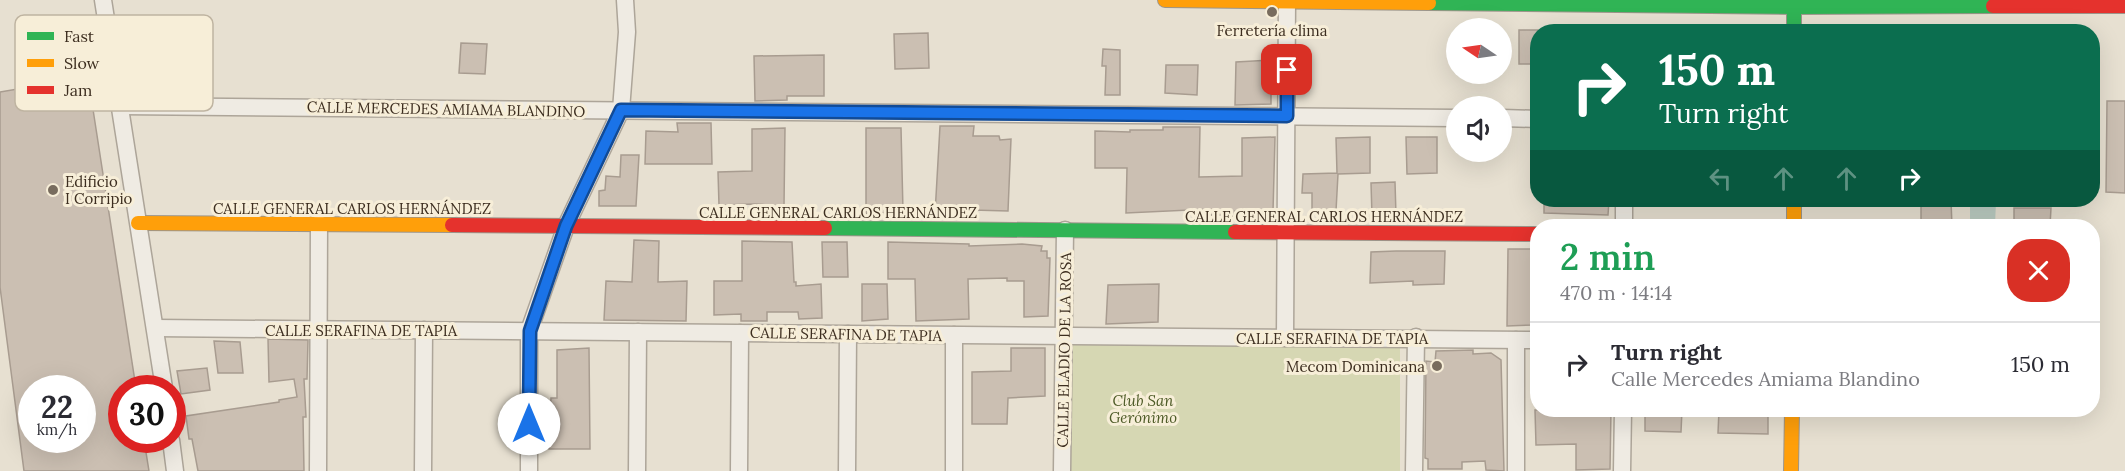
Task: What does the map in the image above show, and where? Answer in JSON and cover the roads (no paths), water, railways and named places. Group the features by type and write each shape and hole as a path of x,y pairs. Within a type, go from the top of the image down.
{"street":[{"path":"103,0 105,15"},
{"path":"529,471 530,331 566,226 621,110 627,33 626,0"},
{"path":"1165,0 2125,6"},
{"path":"1285,338 1287,1"},
{"path":"1794,4 1794,24"},
{"name":"CALLE MERCEDES AMIAMA BLANDINO","path":"213,107 1446,118"},
{"path":"121,111 162,375"},
{"path":"1512,118 1530,118"},
{"name":"CALLE GENERAL CARLOS HERNÁNDEZ","path":"138,223 1530,234"},
{"path":"318,471 319,224"},
{"name":"CALLE ELADIO DE LA ROSA","path":"1062,471 1065,230"},
{"name":"CALLE SERAFINA DE TAPIA","path":"155,328 1530,340"},
{"path":"423,471 424,330"},
{"path":"637,471 638,332"},
{"path":"740,333 740,471"},
{"path":"847,471 848,334"},
{"path":"954,335 954,471"},
{"path":"1414,471 1416,338"},
{"path":"1516,340 1516,471"},
{"path":"1622,471 1623,417"},
{"path":"1791,471 1792,417"},
{"path":"173,453 175,471"}],"place":[{"name":"Ferretería clima","path":"1272,12"},
{"name":"Edificio I Corripio","path":"53,190"},
{"name":"Mecom Dominicana","path":"1437,366"}],"park label":[{"name":"Club San Gerónimo","path":"1143,408"}]}
